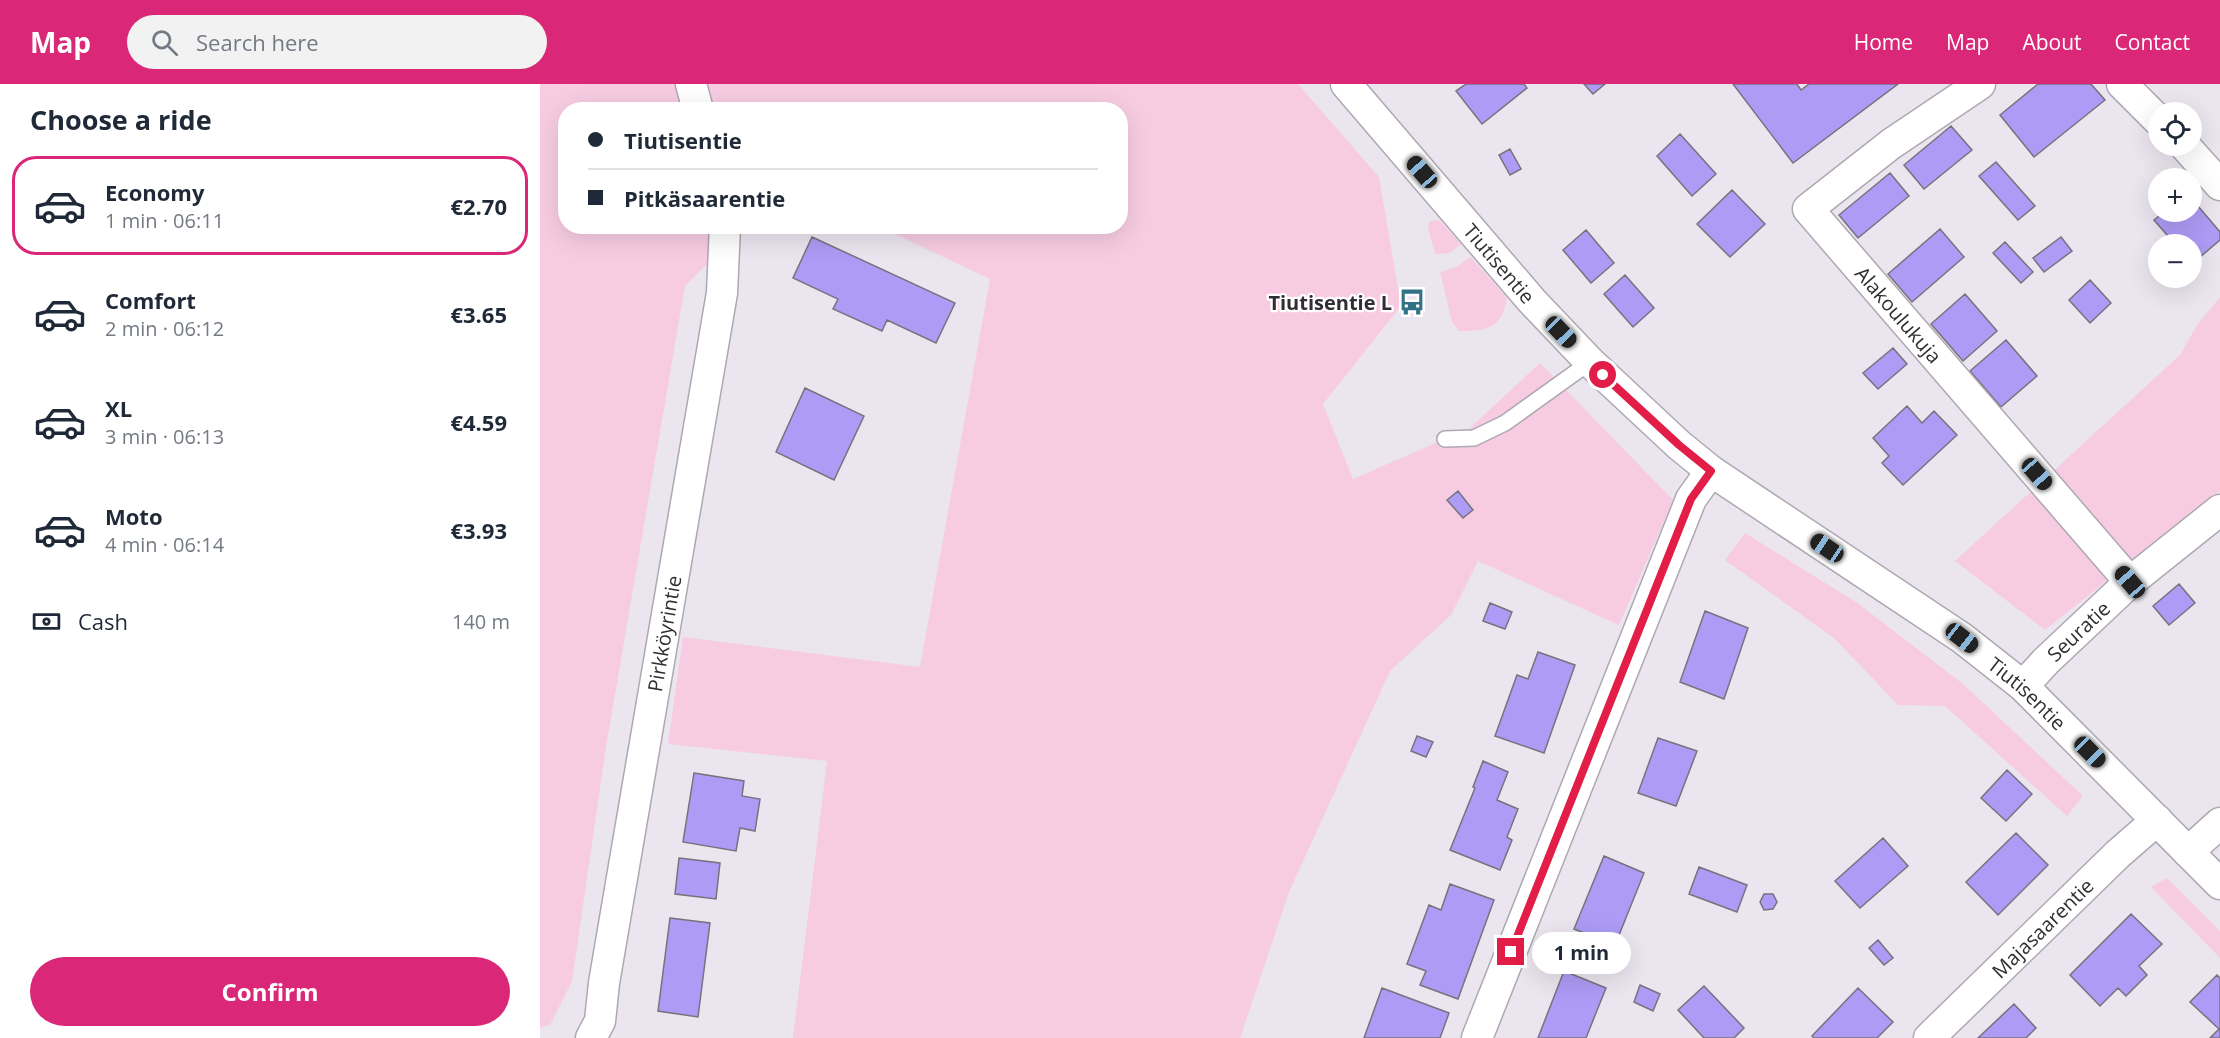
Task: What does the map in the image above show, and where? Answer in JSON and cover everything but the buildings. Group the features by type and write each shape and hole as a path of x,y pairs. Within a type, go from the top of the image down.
{"street":[{"path":"691,84 696,102"},
{"name":"Tiutisentie","path":"1346,84 1532,301 1590,362 1679,445 1711,471 1962,638 2023,686 2220,884"},
{"name":"Alakoulukuja","path":"1980,84 1891,144 1808,209 2130,582"},
{"path":"2122,84 2148,110"},
{"path":"2194,156 2220,185"},
{"name":"Pirkköyrintie","path":"591,1038 600,1021 604,983 722,293 725,234"},
{"path":"1477,1038 1691,499 1711,471"},
{"name":"Seuratie","path":"2023,686 2046,661 2130,582 2220,510"},
{"name":"Majasaarentie","path":"1929,1038 2118,854 2157,820"},
{"path":"2188,852 2220,823"}],"lane":[{"path":"1445,439 1474,438 1505,423 1590,362"}],"shaded area":[{"path":"540,84 1298,84 1379,177 1401,306 1323,404 1353,479 1470,428 1540,363 1673,500 1619,625 1478,561 1451,615 1390,671 1289,892 1240,1038 793,1038 827,761 668,744 683,637 920,667 990,279 895,234 1128,234 1128,102 558,102 558,234 737,234 685,286 606,747 572,981 550,1025 540,1028"},
{"path":"1440,221 1461,244 1450,253 1435,254 1428,228 1429,222"},
{"path":"1471,257 1507,298 1501,316 1492,326 1478,330 1459,331 1452,322 1440,272 1456,267"},
{"path":"2220,297 2220,491 2045,630 1955,561 2180,355 2197,325"},
{"path":"1745,533 1856,602 1963,684 2083,796 2067,816 1945,706 1898,705 1835,639 1725,560"},
{"path":"2167,878 2220,931 2220,958 2151,887"}],"place":[{"name":"Tiutisentie L","path":"1412,302"}],"route":[{"path":"1511,952 1691,499 1711,471 1679,445 1603,375"}]}
